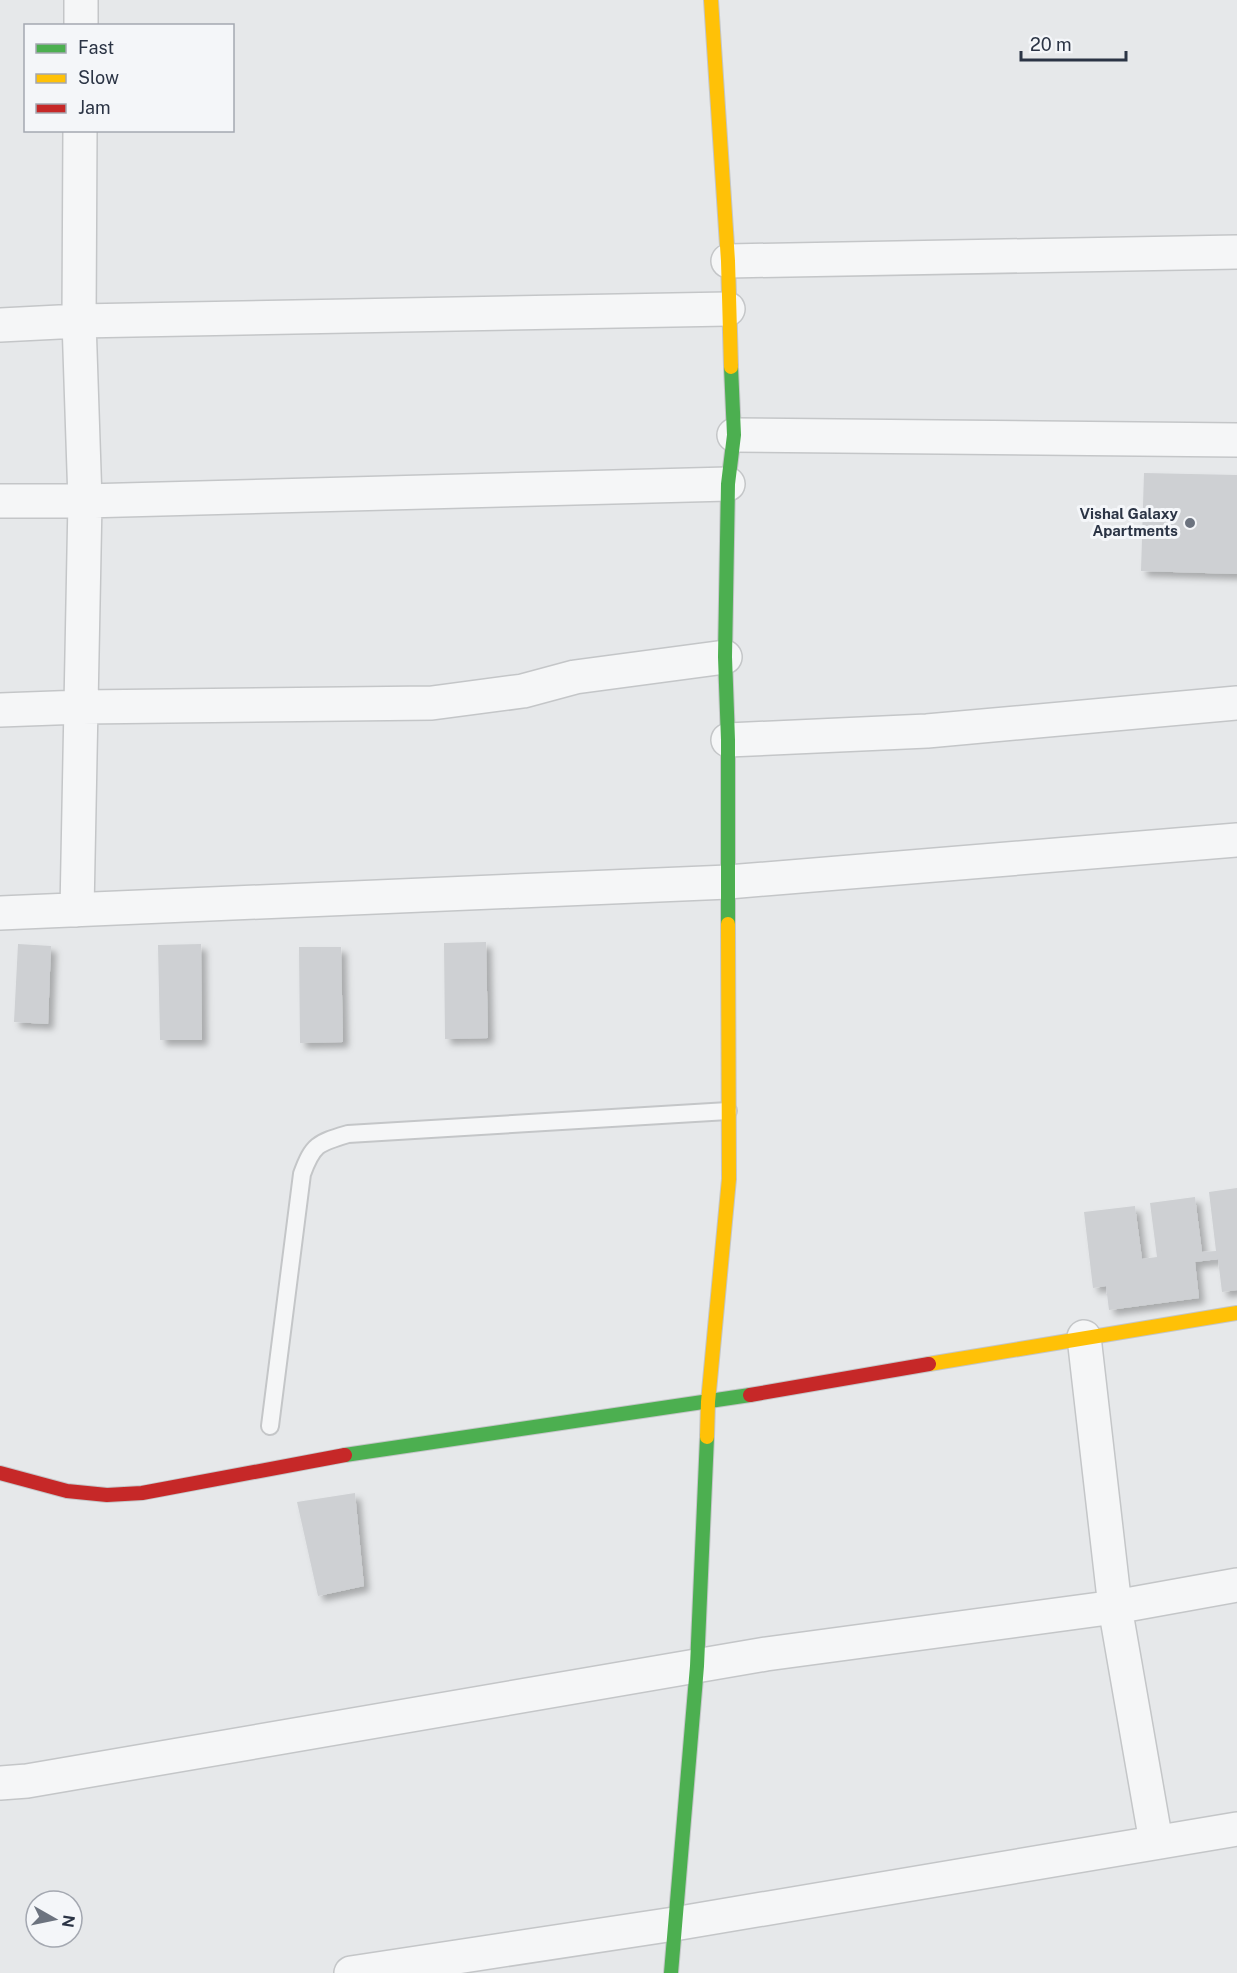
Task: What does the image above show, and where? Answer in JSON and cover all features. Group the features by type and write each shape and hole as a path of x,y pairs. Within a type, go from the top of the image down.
{"street":[{"path":"81,0 81,24"},
{"path":"671,1973 697,1666 708,1402 729,1179 728,740 725,657 728,484 734,435 728,261 711,0"},
{"path":"77,909 85,501 80,321 80,132"},
{"path":"728,261 1237,252"},
{"path":"0,325 80,321 728,309"},
{"path":"734,435 1237,440"},
{"path":"0,501 85,501 728,484"},
{"path":"0,710 432,703 523,691 575,677 725,657"},
{"path":"728,740 927,731 1237,703"},
{"path":"0,913 728,882 1237,840"},
{"path":"0,1473 67,1491 107,1495 142,1493 361,1452 708,1402 1237,1313"},
{"path":"1084,1337 1115,1607 1156,1842"},
{"path":"0,1783 50,1777 766,1654 1115,1607 1237,1585"},
{"path":"351,1973 674,1924 1237,1829"}],"lane":[{"path":"270,1426 302,1174 310,1154 323,1141 348,1134 728,1111"}],"building":[{"name":"Vishal Galaxy Apartments","path":"1144,473 1237,475 1237,574 1141,571"},
{"path":"486,942 488,1038 445,1039 444,943"},
{"path":"18,944 51,946 48,1024 14,1022"},
{"path":"201,944 202,1040 160,1040 158,945"},
{"path":"299,947 341,947 343,1042 300,1043"},
{"path":"1237,1188 1237,1290 1222,1292 1218,1259 1195,1262 1199,1298 1109,1310 1106,1286 1093,1288 1084,1212 1135,1206 1142,1259 1157,1257 1150,1203 1195,1197 1202,1252 1216,1251 1209,1192"},
{"path":"355,1493 364,1586 318,1596 297,1502"}],"traffic: fast":[{"path":"728,924 728,740 725,657 728,484 734,435 731,367"},
{"path":"345,1455 750,1395"},
{"path":"671,1973 697,1666 707,1437"}],"traffic: slow":[{"path":"711,0 728,261 731,367"},
{"path":"707,1437 708,1402 729,1179 728,924"},
{"path":"929,1364 1237,1313"}],"traffic: jam":[{"path":"750,1395 929,1364"},
{"path":"0,1473 67,1491 107,1495 142,1493 345,1455"}],"place":[{"name":"Vishal Galaxy Apartments","path":"1190,523"}]}
